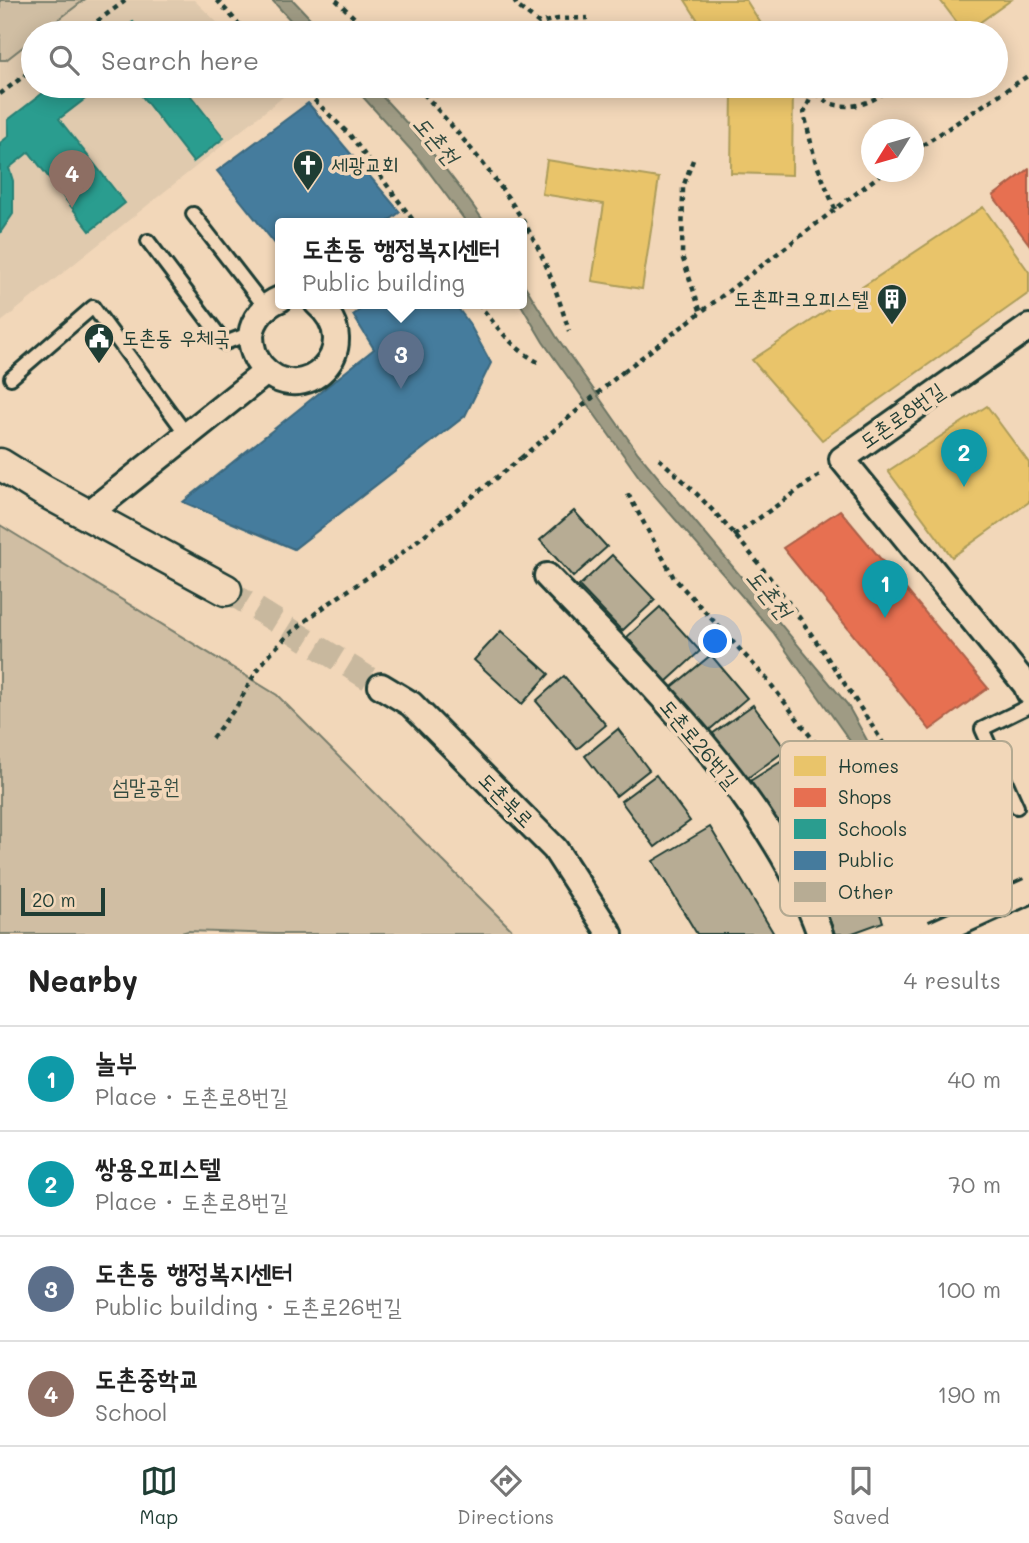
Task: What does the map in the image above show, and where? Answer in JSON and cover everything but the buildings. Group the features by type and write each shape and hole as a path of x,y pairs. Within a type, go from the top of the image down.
{"street":[{"path":"272,303 256,319 251,333 254,354 266,372 291,382 305,381 318,375 335,353 337,340 334,326 324,309"},
{"name":"도촌로8번길","path":"1028,692 842,459 1029,327"},
{"path":"87,514 266,372"},
{"path":"0,464 226,590"},
{"name":"도촌로26번길","path":"547,576 714,757 780,849"},
{"name":"도촌북로","path":"381,686 411,704 555,849 610,934"},
{"path":"1012,898 1029,891"},
{"name":"도촌로26번길","path":"814,916 820,934"},
{"path":"934,928 965,916"}],"lane":[{"path":"193,214 272,303"},
{"path":"148,241 225,343 251,333"},
{"path":"11,378 93,307 187,435"},
{"path":"987,741 982,729 1028,692"},
{"path":"1012,796 1017,807"}],"path":[{"path":"217,0 236,21"},
{"path":"336,0 358,21"},
{"path":"514,0 517,6 536,21"},
{"path":"98,21 125,1"},
{"path":"558,21 588,18"},
{"path":"1008,89 1029,75"},
{"path":"0,94 21,78"},
{"path":"312,98 350,135 411,218"},
{"path":"427,98 477,155 521,218"},
{"path":"811,98 804,113 815,160 835,209"},
{"path":"823,98 830,104 854,107 880,98"},
{"path":"924,144 994,98"},
{"path":"693,160 683,187 681,256 701,313"},
{"path":"212,738 237,706 261,664 279,644 310,618 393,560 521,458 624,371 871,182"},
{"path":"527,227 554,283 569,331"},
{"path":"483,309 503,335 524,355 538,362"},
{"path":"659,459 693,488 815,636 881,741"},
{"path":"734,536 842,459"},
{"path":"628,494 674,578 766,678 814,741"}],"shaded area":[{"path":"0,0 194,0 216,21 21,21 21,98 282,98 0,323"},
{"path":"272,0 293,0 313,21 291,21"},
{"path":"364,98 383,98 432,152 481,218 463,218 420,160"},
{"path":"527,289 556,336 638,453 847,704 867,741 850,741 773,632 642,481 543,342 524,309 527,309"},
{"path":"942,916 962,916 971,934 951,934"}],"green space":[{"path":"0,0 84,0 57,21 21,21 21,48 6,60 0,60"},
{"name":"섬말공원","path":"0,525 277,695 516,934 275,934 188,931 178,934 0,934"}],"tunnel":[{"path":"226,590 381,686"}],"place":[{"name":"세광교회","path":"308,192"},
{"name":"도촌중학교","path":"72,208"},
{"name":"도촌파크오피스텔","path":"892,326"},
{"name":"도촌동 우체국","path":"99,365"},
{"name":"도촌동 행정복지센터","path":"401,389"},
{"name":"쌍용오피스텔","path":"964,487"},
{"name":"놀부","path":"885,618"}],"water label":[{"name":"도촌천","path":"436,140"},
{"name":"도촌천","path":"769,594"}]}
